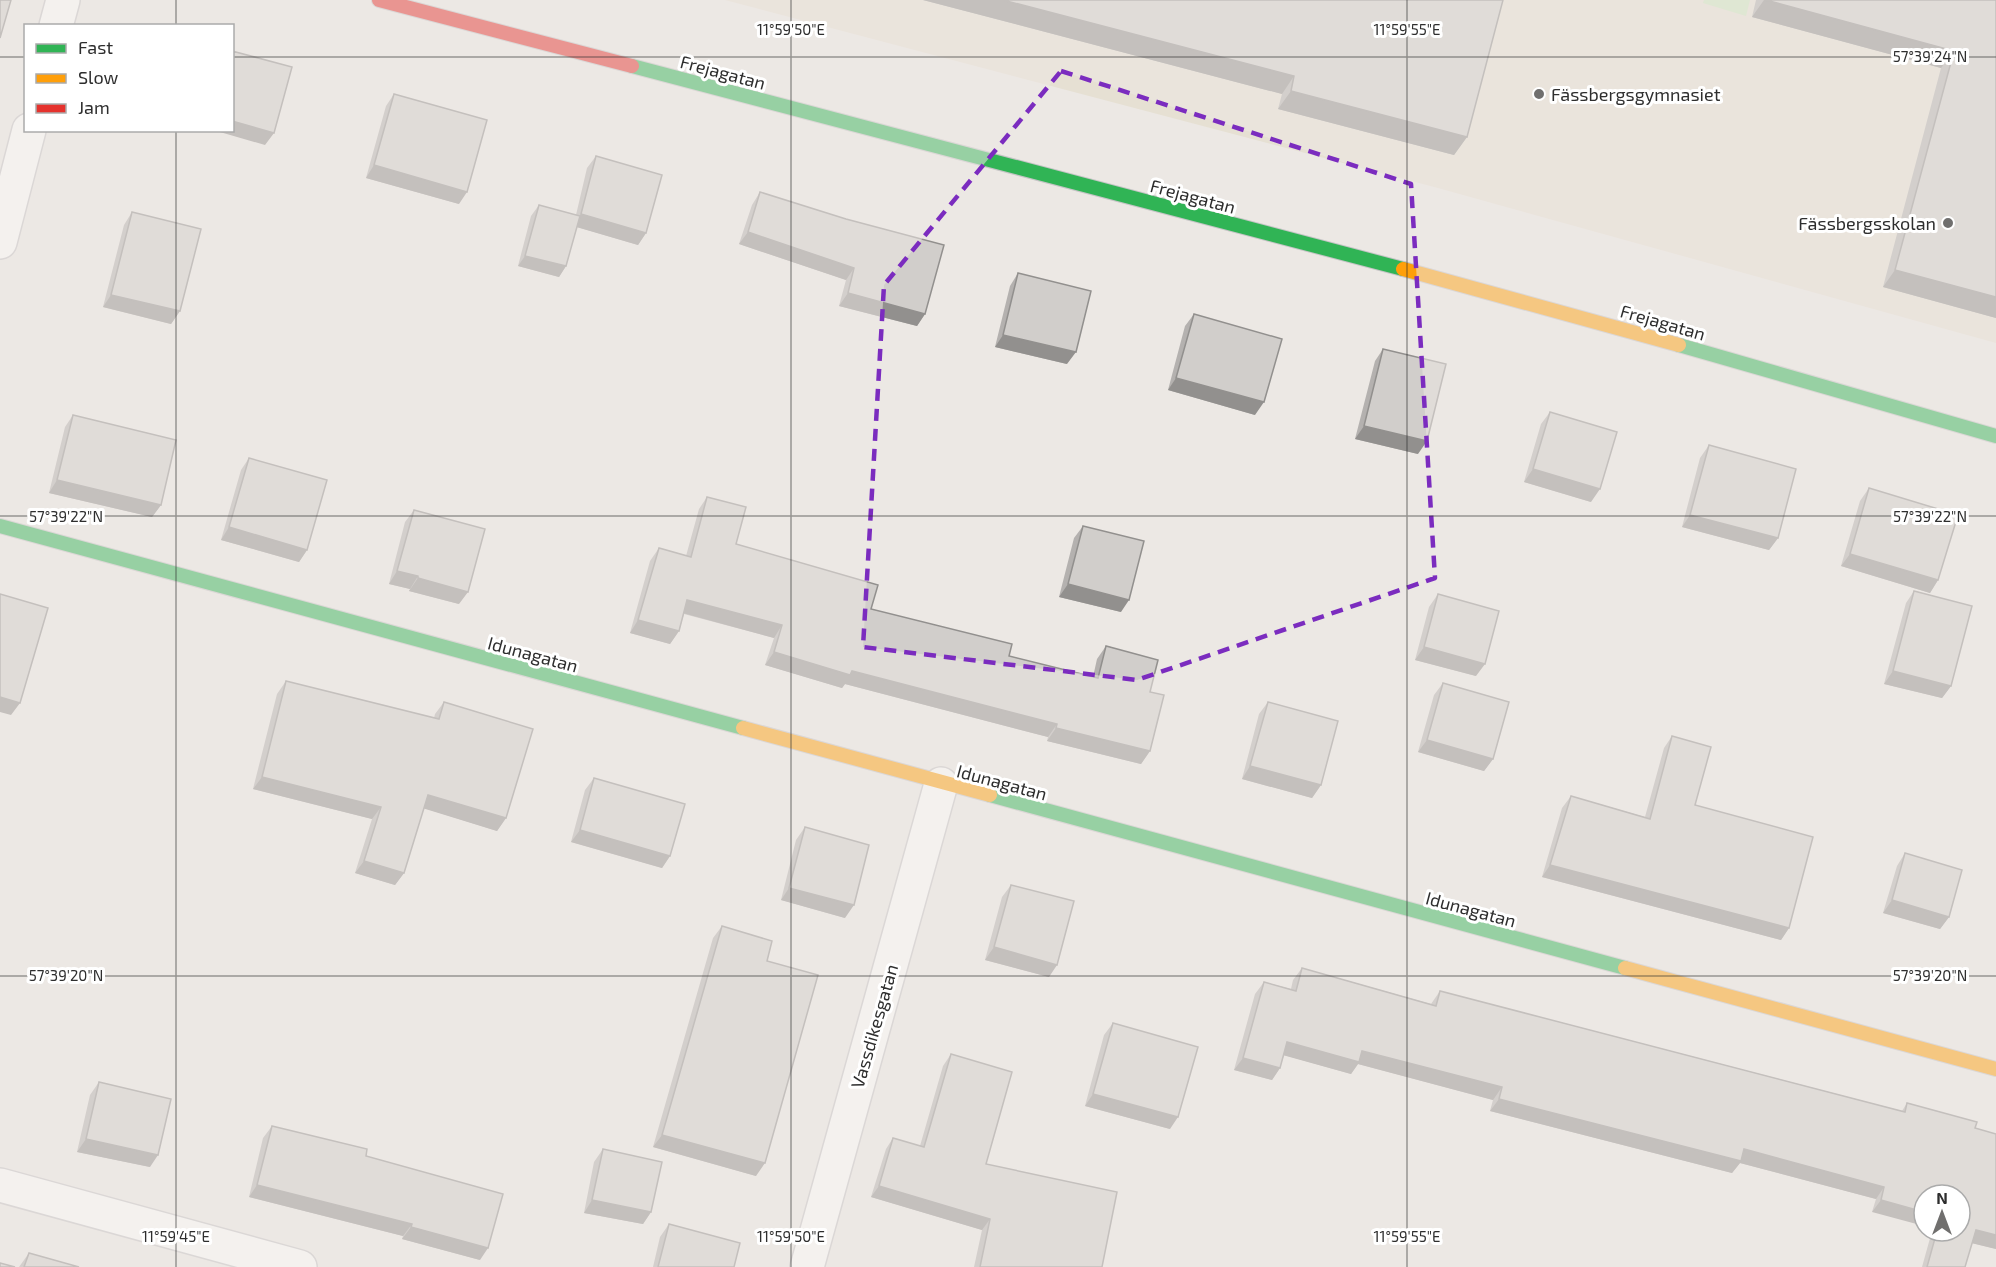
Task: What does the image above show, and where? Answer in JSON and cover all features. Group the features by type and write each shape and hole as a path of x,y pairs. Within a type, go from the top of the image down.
{"street":[{"path":"57,24 63,0"},
{"name":"Frejagatan","path":"379,0 1498,294 1996,436"},
{"path":"0,242 28,132"},
{"name":"Idunagatan","path":"0,526 941,784 1996,1069"},
{"name":"Vassdikesgatan","path":"807,1267 941,784"},
{"path":"0,1185 297,1267"}],"highlighted area":[{"path":"1061,71 1411,184 1435,578 1137,680 863,647 884,285"}],"shaded area":[{"name":"Fässbergsgymnasiet","path":"725,0 1996,0 1996,343 1438,188"}],"green space":[{"path":"1704,0 1750,0 1746,16 1703,3"}],"building":[{"path":"0,0 11,0 0,38"},
{"path":"1003,0 1503,0 1467,137 1291,91 1294,76"},
{"path":"1766,0 1996,0 1996,297 1895,270 1954,51"},
{"path":"234,52 292,67 274,133 234,122"},
{"path":"394,94 487,120 467,192 374,165"},
{"path":"596,156 662,175 646,233 581,214"},
{"path":"760,192 846,219 944,245 925,314 848,293 854,268 748,232"},
{"path":"539,205 580,216 566,266 525,256"},
{"path":"132,212 201,229 180,311 111,295"},
{"path":"1018,273 1091,291 1076,352 1003,335"},
{"path":"1194,314 1282,339 1264,402 1176,378"},
{"path":"1383,349 1446,364 1427,441 1364,426"},
{"path":"1550,412 1617,432 1600,489 1533,469"},
{"path":"73,415 176,440 161,505 57,480"},
{"path":"1709,445 1796,469 1778,538 1690,515"},
{"path":"249,458 327,480 307,550 229,527"},
{"path":"1869,488 1958,515 1938,580 1850,554"},
{"path":"707,497 746,507 736,544 878,585 871,609 1012,644 1009,656 1098,678 1106,646 1158,660 1150,692 1164,695 1150,751 1056,728 1057,724 852,671 850,675 774,652 782,625 687,600 679,631 638,620 659,548 691,557"},
{"path":"414,510 485,529 468,592 397,571"},
{"path":"1083,526 1144,541 1129,600 1068,584"},
{"path":"1914,591 1972,606 1951,686 1893,671"},
{"path":"0,594 48,608 20,703 0,697"},
{"path":"1438,594 1499,611 1485,664 1424,647"},
{"path":"286,681 439,719 444,702 533,729 506,818 428,795 404,873 364,861 381,807 262,777"},
{"path":"1443,683 1509,702 1493,759 1427,740"},
{"path":"1268,702 1338,721 1321,785 1250,766"},
{"path":"1672,736 1711,747 1695,805 1813,837 1789,928 1550,865 1571,796 1650,819"},
{"path":"594,778 685,804 670,856 580,830"},
{"path":"805,827 869,845 854,905 789,888"},
{"path":"1905,853 1962,870 1949,917 1892,900"},
{"path":"1011,885 1074,901 1057,965 994,947"},
{"path":"722,926 772,941 767,961 818,975 765,1163 662,1135"},
{"path":"1302,968 1436,1006 1440,991 1905,1112 1907,1103 1977,1122 1975,1128 1996,1134 1996,1235 1976,1230 1965,1267 1927,1267 1934,1243 1972,1243 1972,1183 1912,1183 1912,1209 1881,1200 1884,1187 1744,1149 1741,1161 1499,1099 1502,1087 1362,1051 1359,1062 1287,1042 1280,1068 1243,1058 1264,982 1296,991"},
{"path":"1113,1023 1198,1047 1178,1117 1093,1094"},
{"path":"951,1054 1012,1072 986,1164 1117,1192 1102,1267 980,1267 990,1219 879,1186 893,1138 924,1147"},
{"path":"99,1082 171,1099 158,1155 86,1139"},
{"path":"272,1126 367,1149 366,1156 503,1194 488,1248 411,1227 412,1224 257,1185"},
{"path":"603,1149 662,1162 651,1212 592,1200"},
{"path":"669,1224 740,1243 734,1267 658,1267"},
{"path":"29,1253 79,1267 24,1267"},
{"path":"0,1263 15,1267 0,1267"}],"traffic: fast":[{"path":"632,66 1403,269"},
{"path":"1679,345 1996,436"},
{"path":"0,526 743,728"},
{"path":"990,795 1625,968"}],"traffic: slow":[{"path":"1403,269 1679,345"},
{"path":"743,728 990,795"},
{"path":"1625,968 1996,1069"}],"traffic: jam":[{"path":"379,0 632,66"}],"place":[{"name":"Fässbergsgymnasiet","path":"1539,94"},
{"name":"Fässbergsskolan","path":"1948,223"}]}
